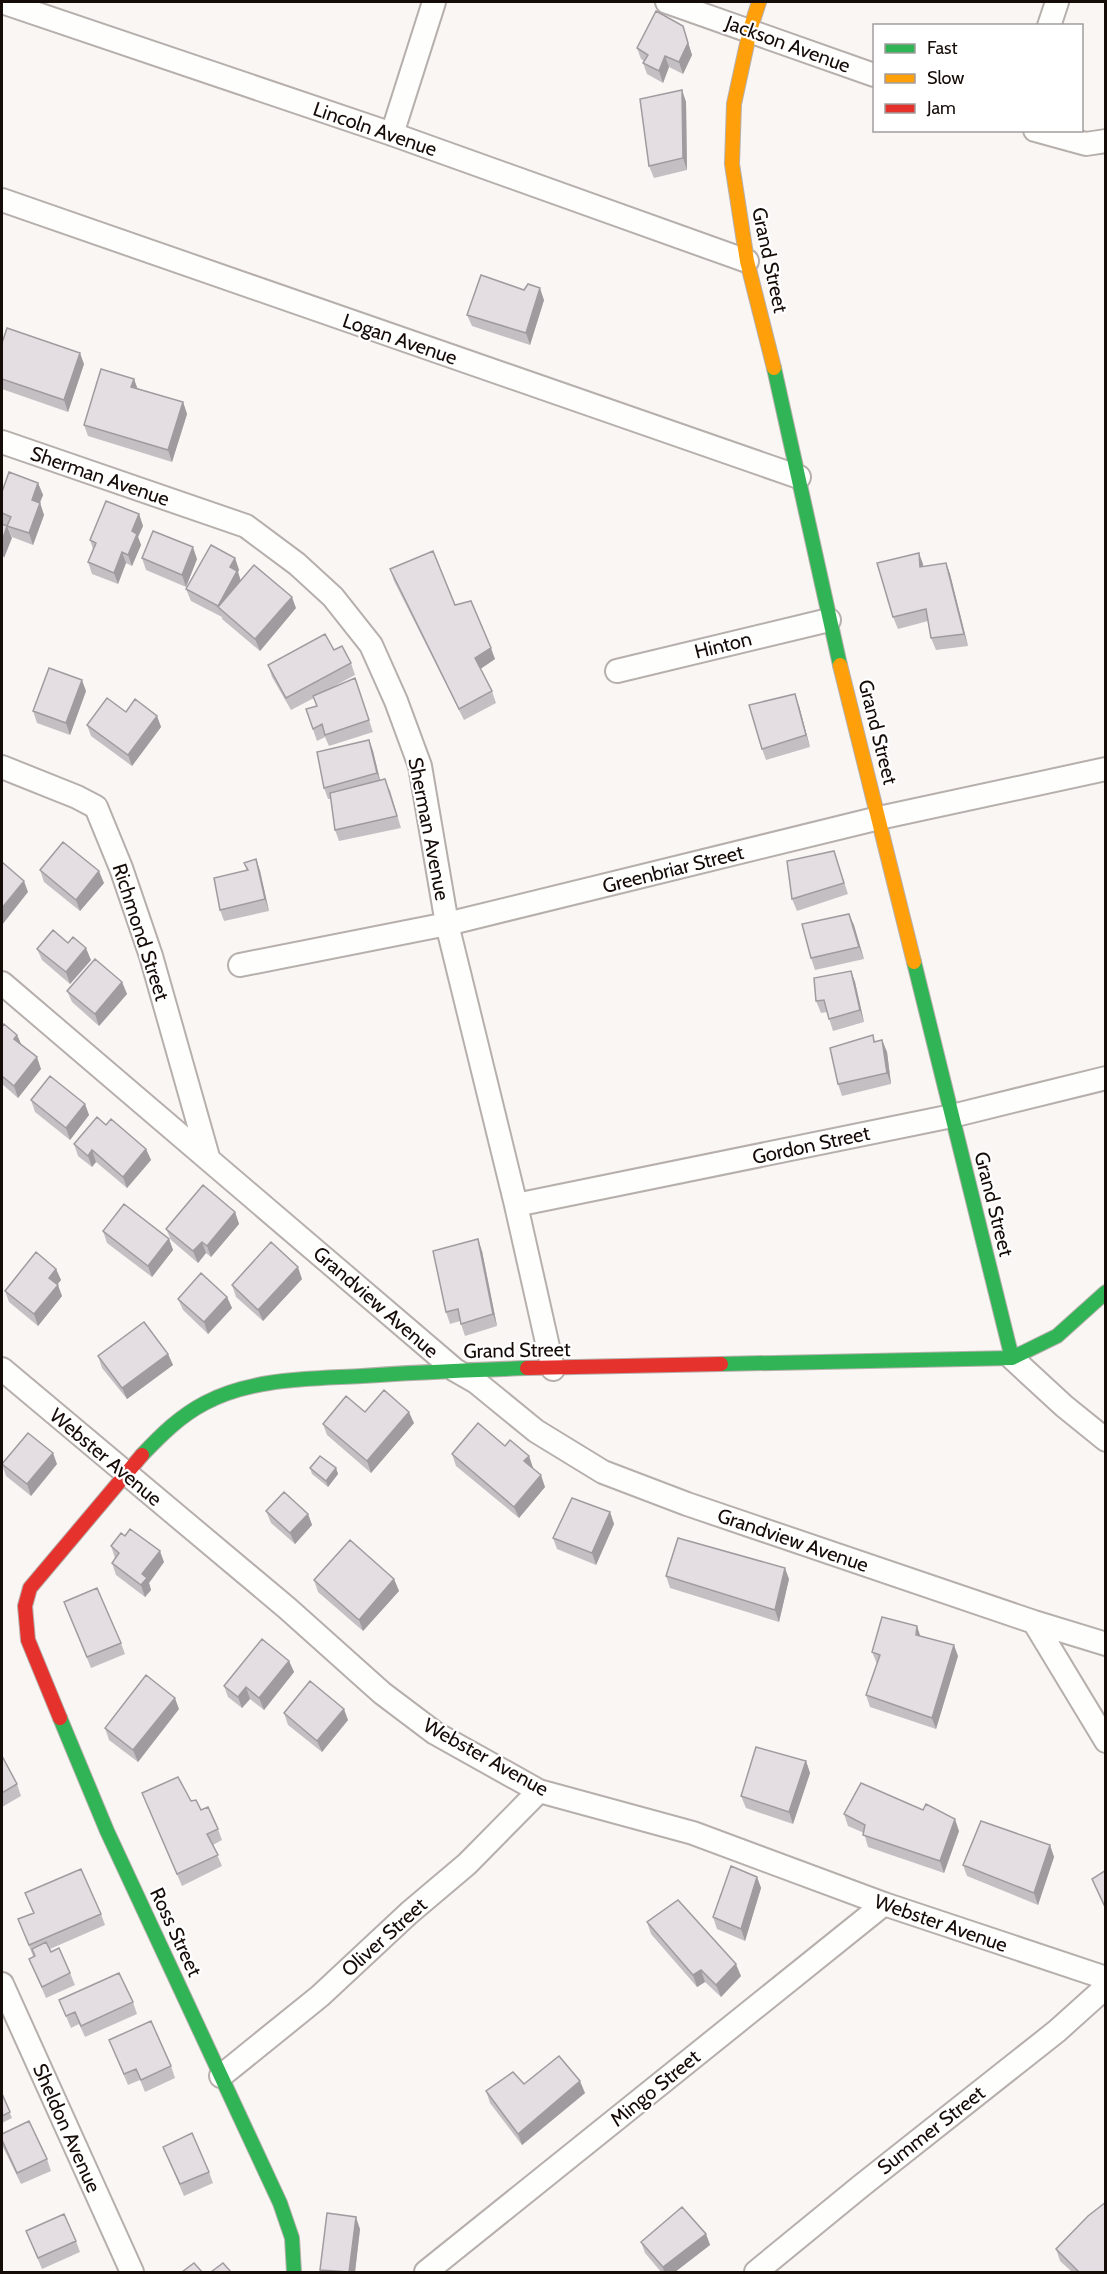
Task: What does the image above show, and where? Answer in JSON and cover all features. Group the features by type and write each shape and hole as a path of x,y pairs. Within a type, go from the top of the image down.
{"street":[{"name":"Lincoln Avenue","path":"2,2 392,134 747,261"},
{"path":"392,134 434,2"},
{"name":"Jackson Avenue","path":"667,2 873,75"},
{"name":"Grand Street","path":"25,1606 30,1588 125,1473 172,1425 206,1402 254,1385 305,1379 455,1370 1012,1358 829,620 773,362 747,261 732,164 734,104 750,30 759,2"},
{"path":"1049,24 1057,2"},
{"path":"1042,132 1086,144 1106,141"},
{"name":"Logan Avenue","path":"2,200 799,477"},
{"name":"Sherman Avenue","path":"2,442 246,526 297,564 333,597 371,645 396,701 420,766 447,924 516,1205 553,1369"},
{"name":"Hinton","path":"617,671 829,620"},
{"name":"Richmond Street","path":"2,767 96,807 121,868 151,957 208,1157"},
{"name":"Greenbriar Street","path":"240,965 447,924 879,818 1106,769"},
{"name":"Grandview Avenue","path":"2,982 455,1370 476,1382 537,1431 603,1472 687,1504 1034,1622 1106,1644"},
{"name":"Gordon Street","path":"516,1205 952,1116 1106,1078"},
{"path":"1106,1292 1057,1336 1012,1358 1064,1406 1106,1440"},
{"name":"Webster Avenue","path":"2,1369 400,1706 435,1733 539,1791 693,1833 884,1904 1106,1978"},
{"name":"Ross Street","path":"25,1606 28,1640 103,1820 280,2204 292,2238 294,2272"},
{"path":"1034,1622 1106,1741"},
{"name":"Oliver Street","path":"221,2076 320,1996 409,1913 466,1864 539,1791"},
{"name":"Mingo Street","path":"426,2272 884,1904"},
{"name":"Sheldon Avenue","path":"2,1984 132,2272"},
{"name":"Summer Street","path":"756,2272 1057,2031 1106,1987"}],"building":[{"path":"656,11 683,26 688,43 679,62 665,56 659,71 643,63 648,55 637,48"},
{"path":"682,90 683,158 649,166 640,99"},
{"path":"481,275 524,290 528,284 540,288 526,333 467,315"},
{"path":"7,328 80,353 64,400 2,379 2,343"},
{"path":"101,369 134,379 131,387 183,402 168,450 84,425"},
{"path":"9,472 38,483 32,500 40,503 29,533 7,526 11,517 2,513 2,492"},
{"path":"106,501 139,514 132,531 137,534 128,555 122,552 114,573 88,562 96,543 90,540"},
{"path":"2,524 7,526 2,541"},
{"path":"153,531 193,547 182,575 142,558"},
{"path":"211,545 235,558 230,567 237,571 218,606 186,589"},
{"path":"433,551 455,605 471,601 491,648 475,658 492,691 459,709 390,569"},
{"path":"919,553 920,567 946,563 964,634 931,638 926,609 893,617 877,563"},
{"path":"254,565 292,597 255,639 218,607"},
{"path":"325,634 334,650 342,646 351,663 286,698 268,665"},
{"path":"49,668 82,680 66,723 33,711"},
{"path":"355,678 369,720 325,735 322,724 313,729 306,709 317,706 313,696"},
{"path":"795,694 806,735 762,749 749,705"},
{"path":"107,698 126,712 135,699 157,716 128,755 87,725"},
{"path":"369,740 377,773 324,788 317,752"},
{"path":"385,779 397,816 335,830 330,793"},
{"path":"63,842 99,871 76,900 40,870"},
{"path":"834,851 844,883 792,899 787,861"},
{"path":"256,859 265,899 220,910 214,878 248,870 244,863"},
{"path":"2,862 24,881 2,908"},
{"path":"849,914 859,947 811,958 802,924"},
{"path":"53,930 68,943 73,937 86,948 66,972 37,949"},
{"path":"95,959 122,982 95,1014 67,991"},
{"path":"851,971 860,1010 829,1019 824,1000 816,1001 814,978"},
{"path":"4,1024 17,1035 14,1039 37,1057 14,1086 2,1076 2,1027"},
{"path":"873,1035 874,1042 882,1040 887,1073 838,1084 830,1048"},
{"path":"50,1076 85,1104 66,1128 31,1100"},
{"path":"97,1117 106,1125 111,1119 146,1149 123,1177 92,1150 88,1156 74,1144"},
{"path":"203,1185 235,1212 207,1246 202,1242 193,1251 166,1229"},
{"path":"124,1204 169,1239 148,1266 103,1231"},
{"path":"478,1239 493,1314 461,1324 458,1309 446,1312 433,1251"},
{"path":"271,1242 298,1267 258,1310 232,1285"},
{"path":"36,1252 56,1269 49,1278 58,1285 34,1314 5,1291"},
{"path":"201,1273 227,1297 204,1322 178,1299"},
{"path":"144,1322 168,1354 122,1388 98,1356"},
{"path":"384,1390 409,1412 367,1461 323,1424 346,1396 365,1412"},
{"path":"478,1423 505,1446 510,1440 529,1456 524,1461 541,1475 514,1507 452,1454"},
{"path":"28,1433 53,1453 27,1484 2,1464"},
{"path":"320,1456 336,1468 326,1481 310,1468"},
{"path":"284,1492 308,1514 290,1533 266,1511"},
{"path":"572,1498 610,1512 592,1553 553,1538"},
{"path":"130,1529 160,1551 142,1574 147,1578 141,1585 112,1563 119,1553 111,1546 121,1533 125,1536"},
{"path":"678,1538 785,1568 775,1610 666,1576"},
{"path":"350,1540 394,1579 359,1620 314,1580"},
{"path":"97,1588 121,1643 87,1657 64,1602"},
{"path":"882,1617 917,1626 916,1635 954,1645 932,1718 866,1695 880,1655 872,1652"},
{"path":"262,1639 289,1661 259,1698 246,1687 238,1697 224,1686"},
{"path":"146,1675 175,1698 133,1750 105,1728"},
{"path":"310,1681 344,1709 317,1741 284,1713"},
{"path":"756,1747 806,1761 789,1812 741,1796"},
{"path":"2,1756 17,1784 2,1793"},
{"path":"178,1777 191,1801 196,1800 201,1810 208,1807 218,1829 207,1834 218,1855 177,1874 142,1793"},
{"path":"861,1783 923,1810 926,1804 955,1819 940,1861 863,1835 865,1825 844,1814"},
{"path":"981,1821 1050,1845 1034,1893 963,1865"},
{"path":"731,1866 757,1877 741,1929 713,1917"},
{"path":"81,1869 101,1914 29,1945 18,1919 34,1913 25,1893"},
{"path":"1106,1870 1106,1909 1092,1879"},
{"path":"678,1900 736,1964 716,1985 701,1970 693,1975 647,1922"},
{"path":"46,1942 51,1952 59,1948 70,1973 42,1987 29,1959 35,1956 32,1949"},
{"path":"119,1973 133,2002 81,2026 75,2012 66,2016 59,2000"},
{"path":"151,2021 171,2066 141,2080 136,2069 124,2074 109,2040"},
{"path":"559,2056 580,2081 518,2134 486,2091 513,2072 524,2084"},
{"path":"2,2097 10,2112 2,2116"},
{"path":"29,2121 47,2159 17,2173 2,2140 2,2134"},
{"path":"192,2133 209,2172 180,2184 163,2147"},
{"path":"1106,2202 1106,2272 1079,2272 1056,2249 1088,2216"},
{"path":"682,2207 706,2234 663,2267 641,2242"},
{"path":"327,2213 356,2217 349,2272 320,2270"},
{"path":"64,2214 76,2241 38,2258 26,2231"},
{"path":"194,2263 202,2272 182,2272"},
{"path":"223,2263 231,2272 211,2272"}],"traffic: fast":[{"path":"774,368 840,665"},
{"path":"914,962 1012,1358"},
{"path":"721,1364 1012,1358 1057,1336 1106,1292"},
{"path":"142,1455 179,1420 205,1403 223,1395 262,1384 302,1379 527,1368"},
{"path":"60,1718 107,1831 280,2203 292,2238 294,2272"}],"traffic: slow":[{"path":"759,2 750,30 734,104 732,164 747,261 774,368"},
{"path":"840,665 914,962"}],"traffic: jam":[{"path":"527,1368 721,1364"},
{"path":"60,1718 28,1640 25,1606 30,1588 142,1455"}]}
